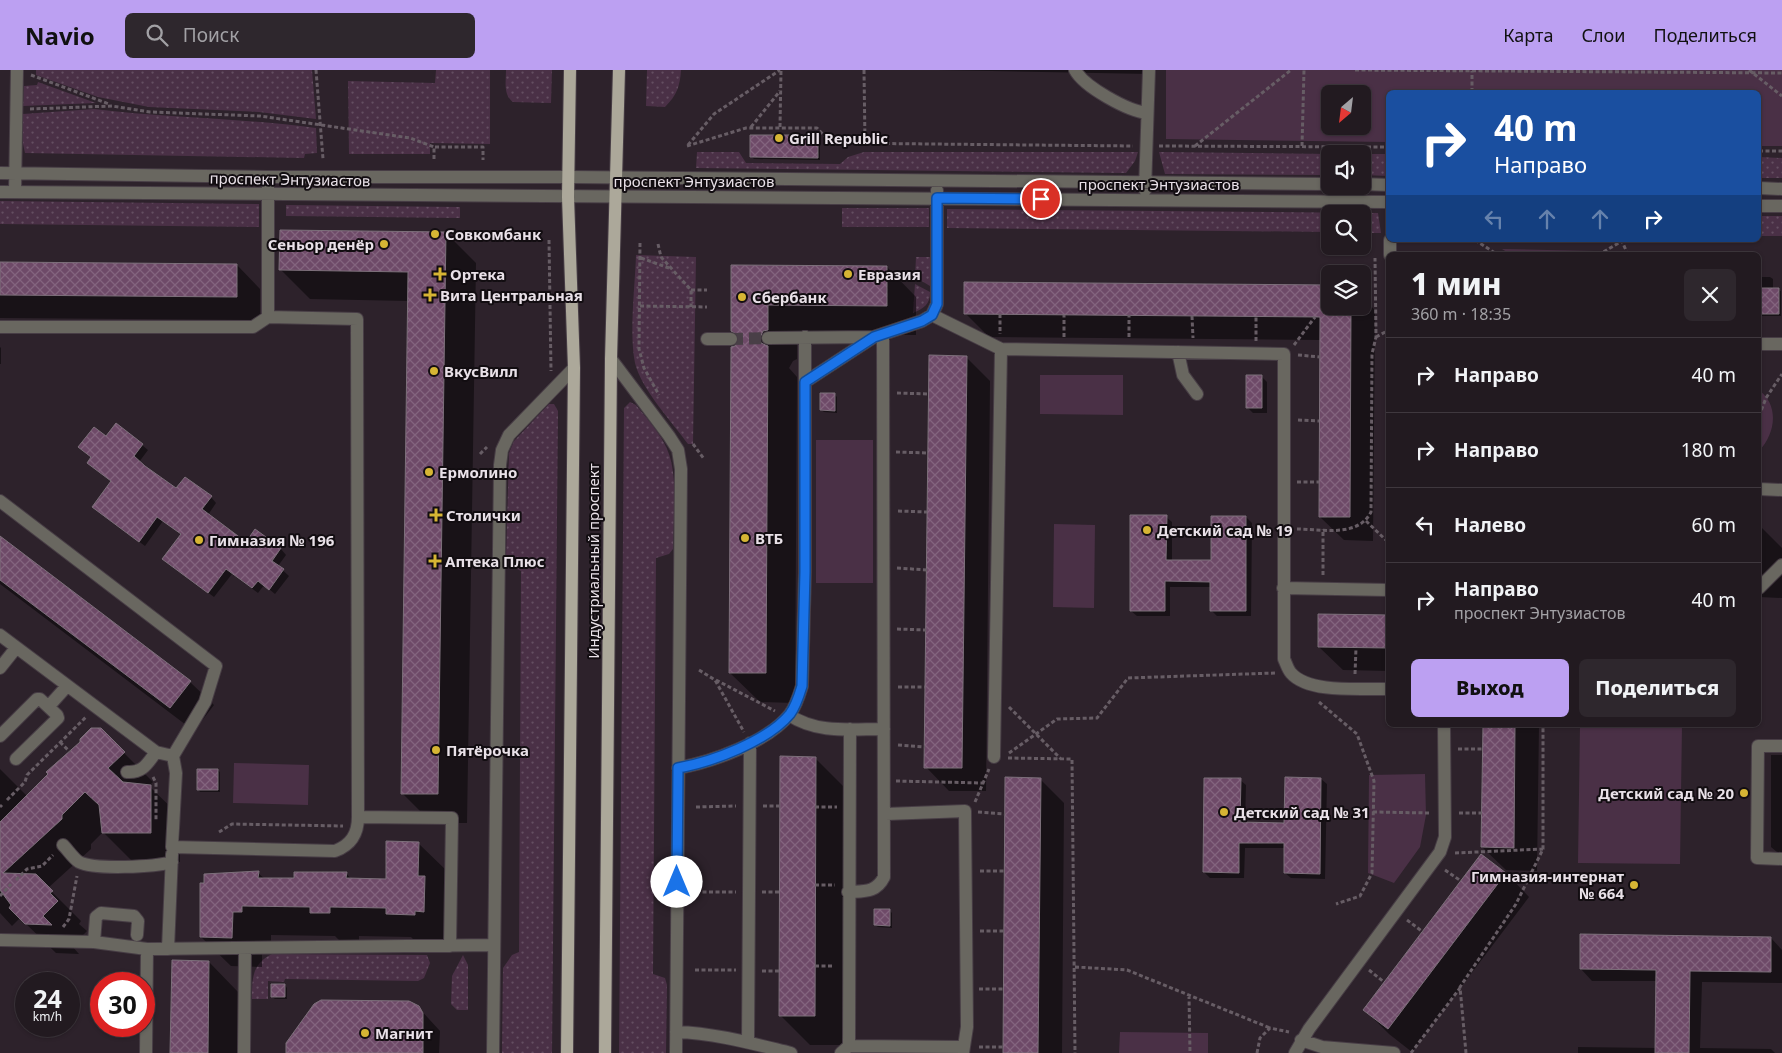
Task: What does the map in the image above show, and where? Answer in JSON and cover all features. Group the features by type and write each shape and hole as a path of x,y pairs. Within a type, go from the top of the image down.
{"main road":[{"name":"Индустриальный проспект","path":"567,1053 574,368 568,197 570,70"},
{"name":"Индустриальный проспект","path":"605,1053 611,359 617,197 619,70"}],"street":[{"path":"15,192 17,70"},
{"path":"1075,70 1087,83 1131,109 1147,113"},
{"path":"1145,200 1149,70"},
{"name":"проспект Энтузиастов","path":"0,173 268,177 569,177 1321,184"},
{"path":"268,177 268,317"},
{"path":"340,177 340,196"},
{"path":"805,382 878,336 932,315 937,304 937,181"},
{"path":"1371,185 1386,186"},
{"path":"1761,188 1782,189"},
{"name":"проспект Энтузиастов","path":"0,192 340,196 1386,202"},
{"path":"1761,206 1782,206"},
{"path":"932,315 1001,349 1285,354 1283,482 1284,659 1290,673 1304,682 1323,687 1386,689"},
{"path":"0,327 253,327 268,317 358,319 358,821 355,837 346,847 335,851 172,847"},
{"path":"768,338 878,336"},
{"path":"848,888 871,891 880,886 884,877 886,814 884,745 884,451 883,392 878,336"},
{"path":"678,768 697,765 750,743 774,728 789,714 797,702 802,686 805,572 805,337"},
{"path":"706,339 731,338"},
{"path":"1761,344 1782,344"},
{"path":"994,758 1001,349"},
{"path":"1178,352 1183,375 1198,394"},
{"path":"611,359 669,436 678,450 679,460 676,1053"},
{"path":"493,1053 500,465 502,450 509,436 574,368"},
{"path":"1761,489 1782,490"},
{"path":"0,501 216,666 205,702 172,756 176,773 168,949"},
{"path":"1761,586 1782,565"},
{"path":"1284,588 1386,590"},
{"path":"0,635 156,752 172,756"},
{"path":"0,668 16,648"},
{"path":"49,706 67,686"},
{"path":"0,736 36,699 40,699 49,706 58,718 16,759"},
{"path":"789,714 804,725 821,729 884,729"},
{"path":"1295,1053 1302,1040 1437,857 1445,837 1444,727"},
{"path":"850,729 848,965 845,1049 962,1050 966,1027 965,811 886,814"},
{"path":"748,1042 750,743"},
{"path":"1782,746 1758,746 1758,858 1782,858"},
{"path":"127,772 136,772 144,769 156,752"},
{"path":"358,821 452,818 450,946"},
{"path":"63,845 79,862 92,866 156,866 172,862"},
{"path":"94,942 96,917 101,913 134,916 138,921 136,935"},
{"path":"0,940 94,942 147,949 494,946"},
{"path":"244,1053 245,948"},
{"path":"146,1053 147,949"},
{"path":"676,1032 748,1042 791,1053"},
{"path":"1302,1040 1322,1047 1394,1053"}],"path":[{"path":"24,70 36,78 112,106 150,112 260,116 320,124 410,138 434,147 483,148 483,160"},
{"path":"316,70 323,159"},
{"path":"780,70 780,127"},
{"path":"780,70 714,114 687,146 751,128 780,127 817,128 831,143 1138,146"},
{"path":"864,70 865,143"},
{"path":"1195,146 1291,70"},
{"path":"1302,146 1304,70"},
{"path":"1355,70 1750,71 1782,73"},
{"path":"1472,71 1472,90"},
{"path":"1750,71 1782,96"},
{"path":"751,128 781,90"},
{"path":"16,110 112,106"},
{"path":"1159,146 1386,147"},
{"path":"434,147 434,159"},
{"path":"1761,151 1782,151"},
{"path":"549,240 551,379"},
{"path":"1478,242 1493,252"},
{"path":"1603,252 1620,242"},
{"path":"640,243 639,349 644,368 663,401"},
{"path":"658,244 661,257 691,290 691,307"},
{"path":"1284,528 1351,529 1366,521 1372,504 1372,354 1376,337 1375,248"},
{"path":"641,258 671,269"},
{"path":"691,290 707,290"},
{"path":"640,306 707,307"},
{"path":"1064,315 1064,350"},
{"path":"1129,315 1129,351"},
{"path":"1192,316 1193,352"},
{"path":"1256,316 1256,353"},
{"path":"1285,354 1315,317"},
{"path":"1376,337 1386,332"},
{"path":"1285,354 1320,357"},
{"path":"1761,411 1766,398 1782,374"},
{"path":"883,392 929,394"},
{"path":"1284,420 1320,421"},
{"path":"480,454 493,440"},
{"path":"690,440 704,459"},
{"path":"884,451 928,453"},
{"path":"1283,482 1319,482"},
{"path":"884,510 927,512"},
{"path":"1366,521 1386,540"},
{"path":"1323,588 1324,529"},
{"path":"884,568 927,570"},
{"path":"884,628 926,630"},
{"path":"1355,688 1356,648"},
{"path":"699,670 770,710 789,714"},
{"path":"1075,1053 1072,759 1001,758 1057,719 1096,718 1128,678 1290,673"},
{"path":"715,680 750,743"},
{"path":"1304,682 1307,692 1357,734 1374,780 1372,873 1360,896 1336,904"},
{"path":"884,686 925,688"},
{"path":"995,693 1062,759"},
{"path":"7,800 25,782 27,775 84,718 95,717 101,711"},
{"path":"1411,1053 1460,987 1516,904 1543,849 1543,727"},
{"path":"60,742 70,752"},
{"path":"884,745 925,747"},
{"path":"1444,748 1483,749"},
{"path":"965,811 976,801 994,758"},
{"path":"144,769 152,774 156,783 156,821"},
{"path":"885,780 983,784"},
{"path":"815,807 849,807"},
{"path":"965,811 1005,814"},
{"path":"1373,812 1482,813"},
{"path":"217,833 232,824 358,821"},
{"path":"16,880 27,869 42,866 63,845"},
{"path":"1437,857 1543,849"},
{"path":"1437,857 1461,881"},
{"path":"52,941 69,919 79,862"},
{"path":"965,871 1004,871"},
{"path":"0,896 11,884"},
{"path":"815,885 848,888"},
{"path":"1397,911 1423,932"},
{"path":"966,931 1004,931"},
{"path":"815,966 848,965"},
{"path":"1075,967 1127,970 1270,1028 1285,1030 1302,1040"},
{"path":"1460,987 1466,1053"},
{"path":"966,989 1004,989"},
{"path":"1189,995 1190,1053"},
{"path":"1257,1053 1260,1038 1270,1028"},
{"path":"962,1050 1003,1047"}],"shaded area":[{"path":"36,70 312,70 316,119 259,112 149,107 98,97 36,75"},
{"path":"436,70 490,70 490,144 430,143 430,154 349,154 348,81 435,83"},
{"path":"506,70 552,70 551,103 513,102 506,92"},
{"path":"647,70 681,70 677,90 665,107 646,106"},
{"path":"1166,70 1782,70 1782,146 1761,146 1761,90 1386,90 1386,142 1166,139"},
{"path":"38,82 96,103 23,106 24,86 37,85"},
{"path":"94,109 316,128 317,153 305,154 304,158 25,153 23,144 23,114"},
{"path":"697,152 739,152 746,163 840,164 848,157 864,152 1138,152 1135,161 1126,173 696,168"},
{"path":"1159,152 1321,154 1321,175 1165,174"},
{"path":"1371,154 1386,154 1386,176 1371,175"},
{"path":"1761,157 1782,158 1782,178 1761,178"},
{"path":"0,201 259,204 259,227 0,224"},
{"path":"286,205 460,207 460,218 286,216"},
{"path":"842,208 929,208 929,227 842,227"},
{"path":"947,209 1321,212 1321,232 947,228"},
{"path":"1371,213 1378,213 1381,233 1371,233"},
{"path":"1761,216 1782,216 1782,236 1761,236"},
{"path":"1502,249 1594,251 1592,252 1507,252"},
{"path":"636,255 696,257 693,444 688,444 650,395 638,373 632,338"},
{"path":"916,257 930,257 930,286 915,277"},
{"path":"915,284 930,292 930,296 926,306 913,313"},
{"path":"1040,375 1123,375 1123,415 1040,414"},
{"path":"1761,392 1770,404 1773,420 1769,437 1761,448"},
{"path":"630,402 636,405 664,443 671,460 674,485 673,549 669,554 656,558 653,974 665,978 667,985 666,1053 619,1053 624,408"},
{"path":"549,404 554,404 558,411 552,1053 502,1053 503,968 512,955 519,952 521,571 509,565 506,558 509,453 514,441"},
{"path":"816,440 873,440 873,583 816,583"},
{"path":"1054,524 1095,525 1094,608 1053,607"},
{"path":"1580,727 1682,727 1680,864 1578,863"},
{"path":"234,763 309,765 308,805 233,803"},
{"path":"1425,774 1426,815 1420,847 1394,883 1368,873 1369,775"},
{"path":"272,954 427,955 430,963 424,978 418,981 285,979 284,982 268,981 268,999 252,999 254,972 260,962"},
{"path":"463,955 468,965 468,1010 457,1010 451,1004 452,976"},
{"path":"1120,1032 1208,1033 1208,1053 1119,1053"}],"building":[{"path":"750,135 818,135 818,158 750,157"},
{"path":"280,230 446,232 438,794 401,794 408,272 279,270"},
{"path":"0,262 237,264 237,297 0,295"},
{"path":"731,265 887,266 887,306 768,305 768,330 763,331 760,338 761,343 768,346 766,673 729,673 731,347 735,346 739,339 738,335 731,331"},
{"path":"964,282 1321,285 1321,315 1351,315 1350,517 1319,517 1320,317 964,314"},
{"path":"1761,288 1779,288 1779,314 1761,314"},
{"path":"929,355 967,356 962,768 924,768"},
{"path":"1246,375 1262,375 1262,408 1246,408"},
{"path":"820,393 835,393 835,411 820,410"},
{"path":"116,423 143,444 134,456 145,466 176,488 185,477 212,496 202,509 246,542 255,529 281,548 272,561 284,569 269,590 258,581 252,588 226,569 208,593 162,559 181,534 157,517 139,542 92,507 111,481 87,463 91,457 78,447 94,427 106,436"},
{"path":"1130,515 1167,515 1166,560 1211,560 1211,516 1246,516 1246,611 1210,611 1210,582 1165,581 1165,611 1130,611"},
{"path":"0,536 191,681 170,708 0,580"},
{"path":"1318,614 1386,615 1386,648 1318,647"},
{"path":"1483,727 1515,727 1514,848 1481,847"},
{"path":"91,728 101,728 125,752 108,768 123,782 151,785 151,833 102,833 99,805 85,792 62,815 62,819 3,873 36,874 53,891 50,893 58,901 43,916 52,925 25,924 9,908 11,905 0,890 0,822 48,774 46,772 80,742 80,739"},
{"path":"780,756 816,757 815,1016 779,1016"},
{"path":"197,769 218,769 218,790 197,790"},
{"path":"1005,777 1041,778 1038,1053 1003,1053"},
{"path":"1285,777 1321,778 1320,874 1284,873 1284,843 1239,843 1239,873 1203,872 1204,778 1241,778 1240,822 1284,823"},
{"path":"386,841 419,842 418,876 425,876 424,912 415,911 415,915 386,914 386,908 330,907 330,913 310,913 310,907 242,906 242,912 233,912 232,938 200,937 200,883 204,883 204,874 259,871 258,878 294,878 294,872 347,872 346,878 386,879"},
{"path":"1481,854 1506,873 1388,1029 1363,1010"},
{"path":"874,909 890,909 890,926 874,925"},
{"path":"1580,934 1771,937 1771,972 1690,971 1689,1053 1655,1053 1656,970 1580,969"},
{"path":"172,960 209,961 208,1053 170,1053"},
{"path":"271,984 285,984 285,997 271,997"},
{"path":"321,1000 409,1001 419,1006 423,1013 423,1053 286,1053 286,1043 314,1004"}],"tunnel":[{"path":"731,339 768,338"}],"place":[{"name":"Grill Republic","path":"779,138"},
{"name":"Совкомбанк","path":"435,234"},
{"name":"Сеньор денёр","path":"384,244"},
{"name":"Ортека","path":"440,274"},
{"name":"Евразия","path":"848,274"},
{"name":"Вита Центральная","path":"430,295"},
{"name":"Сбербанк","path":"742,297"},
{"name":"ВкусВилл","path":"434,371"},
{"name":"Ермолино","path":"429,472"},
{"name":"Столички","path":"436,515"},
{"name":"Детский сад № 19","path":"1147,530"},
{"name":"ВТБ","path":"745,538"},
{"name":"Гимназия № 196","path":"199,540"},
{"name":"Аптека Плюс","path":"435,561"},
{"name":"Пятёрочка","path":"436,750"},
{"name":"Детский сад № 20","path":"1744,793"},
{"name":"Детский сад № 31","path":"1224,812"},
{"name":"Гимназия-интернат № 664","path":"1634,885"},
{"name":"Магнит","path":"365,1033"}],"route":[{"path":"677,882 678,768 697,765 750,743 774,728 789,714 797,702 802,686 805,572 805,382 874,337 922,321 932,315 937,304 937,198 1041,199"}]}
